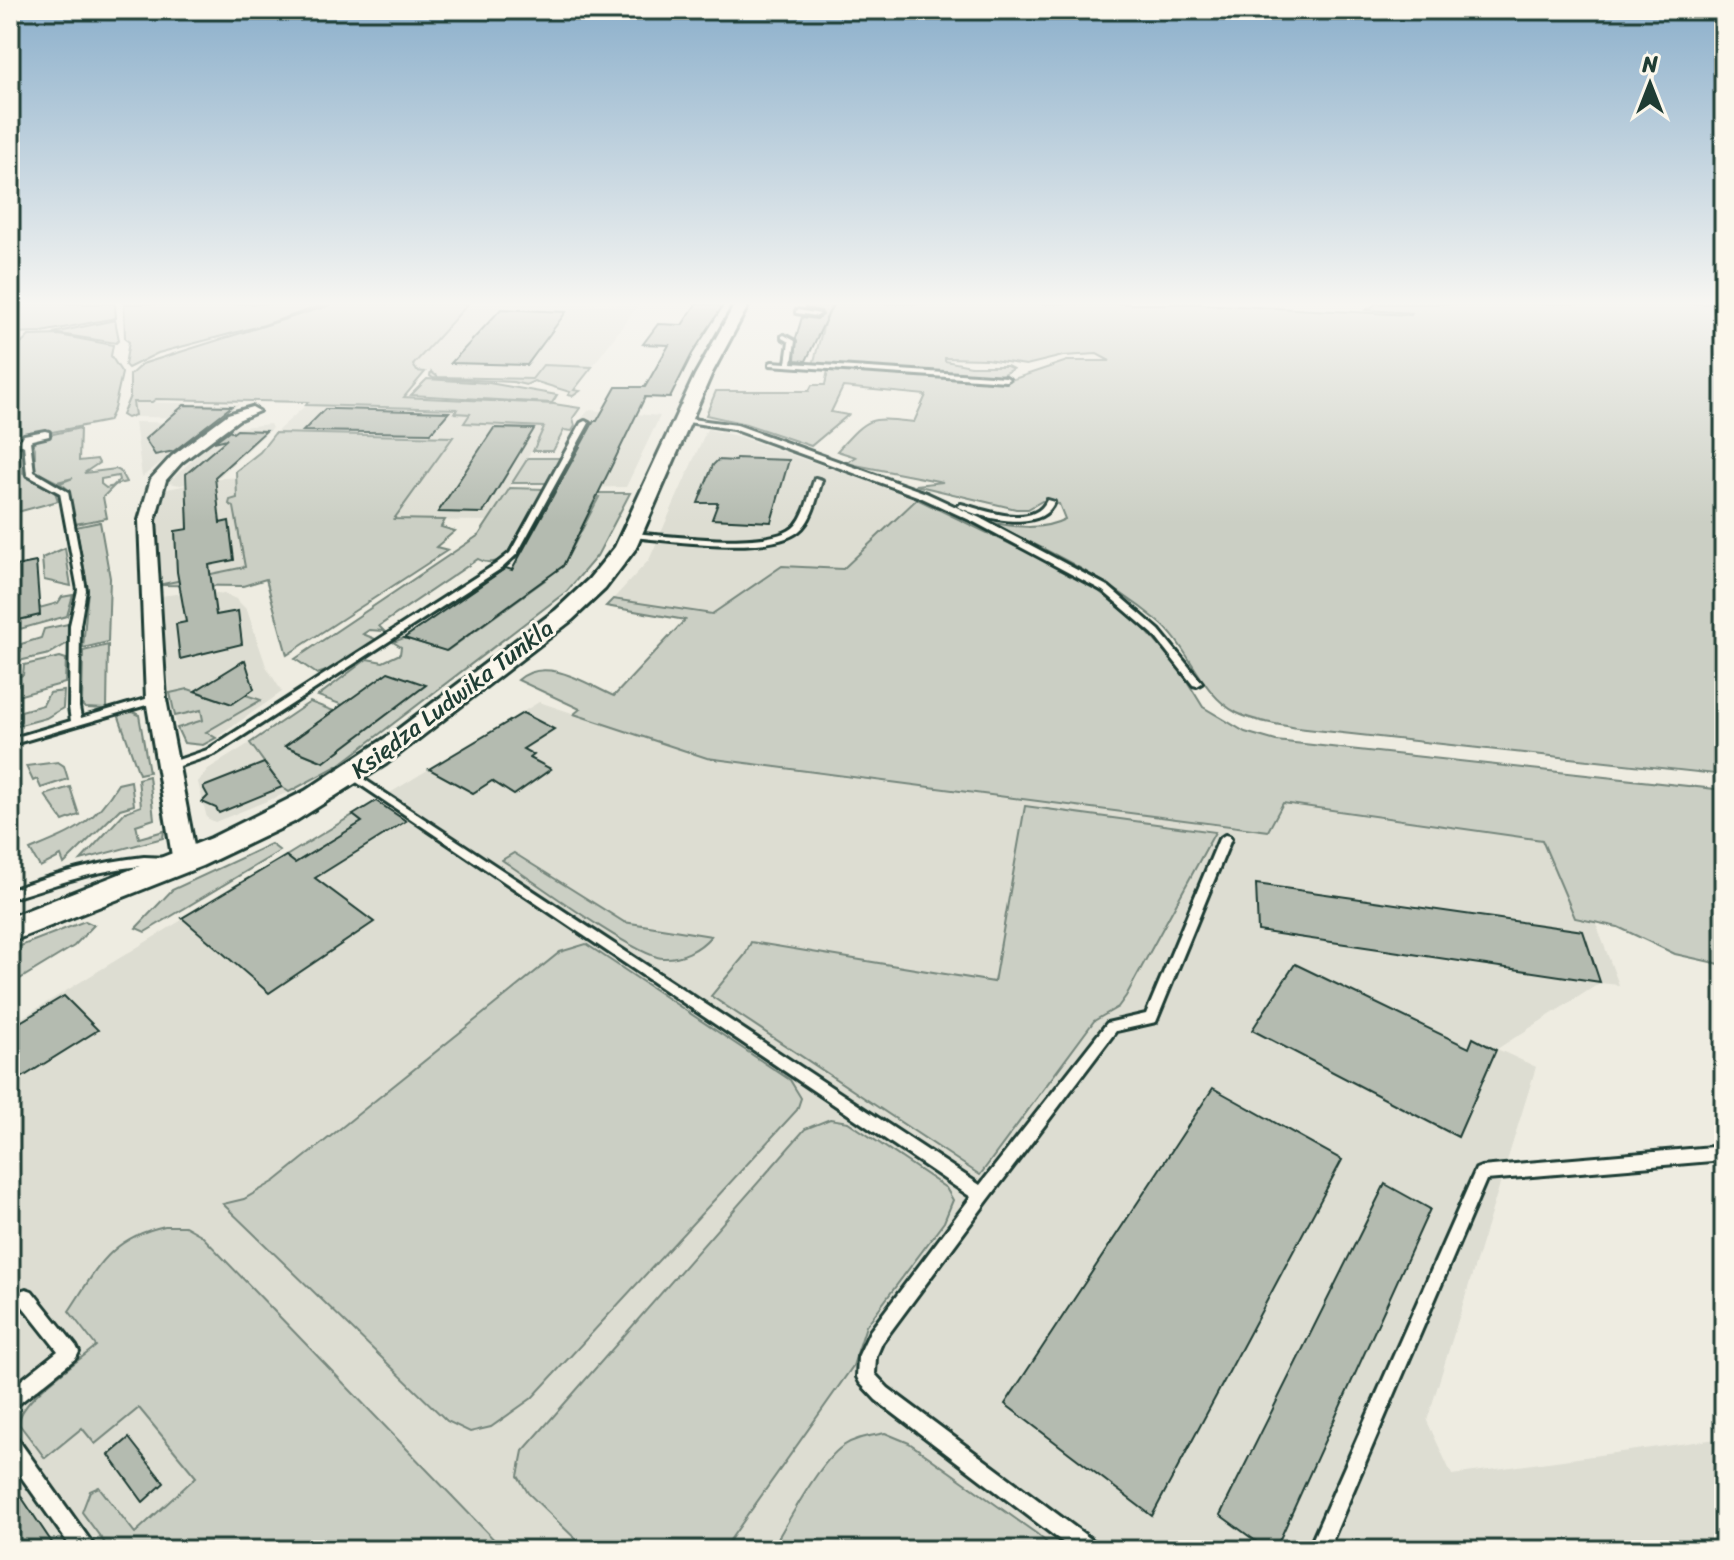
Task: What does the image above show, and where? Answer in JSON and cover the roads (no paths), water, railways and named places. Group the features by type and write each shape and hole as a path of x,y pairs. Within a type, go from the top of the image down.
{"street":[{"name":"Księdza Ludwika Tunkla","path":"10,930 185,862 253,831 353,775 415,731 581,601 613,567 631,535 705,377"},
{"path":"185,862 156,699 147,520 159,479 177,459 233,417 252,411"},
{"path":"24,443 28,437 45,434"}],"lane":[{"path":"969,377 1006,379"},
{"path":"683,420 734,427 923,495 1012,519 1041,514 1050,502"},
{"path":"170,766 211,752 499,566 513,554 585,423"},
{"path":"10,443 27,443 30,473 64,492 82,590 75,625 76,722"},
{"path":"631,535 751,542 783,537 799,527 818,480"},
{"path":"923,495 1106,589 1156,632 1197,683"},
{"path":"10,742 156,699"},
{"path":"353,775 982,1195"},
{"path":"1089,1550 882,1394 866,1377 867,1357 876,1337 1112,1027 1151,1018 1225,839"},
{"path":"10,895 49,880 130,861 185,862"},
{"path":"1318,1550 1481,1174 1724,1153"},
{"path":"10,1400 70,1352 26,1297"},
{"path":"10,1445 85,1550"}]}
